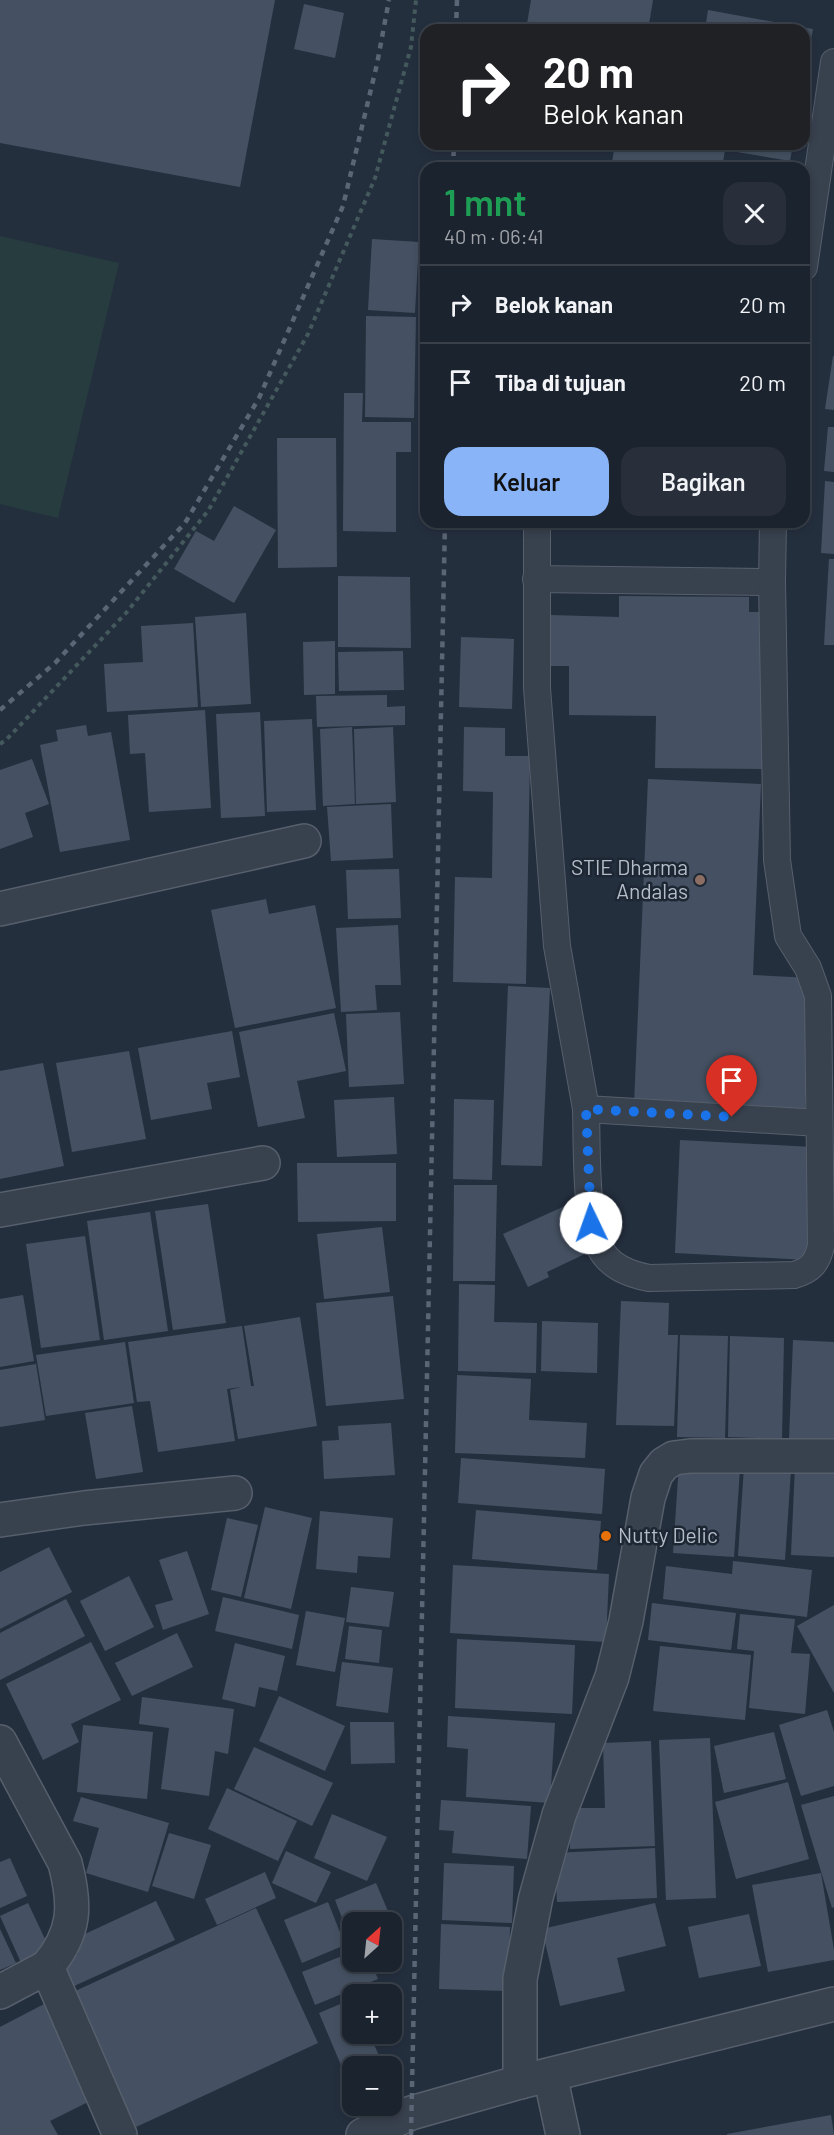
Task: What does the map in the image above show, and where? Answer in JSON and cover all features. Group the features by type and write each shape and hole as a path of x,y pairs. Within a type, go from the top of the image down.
{"street":[{"path":"0,909 304,841"},
{"path":"0,1210 263,1163"},
{"path":"563,2135 535,2079 520,1979 536,1897 559,1815 612,1677 626,1621 648,1498 656,1474 664,1464 675,1458 690,1456 834,1456"},
{"path":"0,1520 84,1508 235,1493"},
{"path":"0,1742 64,1863 73,1905 71,1922 59,1953 47,1967 0,1992"},
{"path":"47,1967 120,2135"},
{"path":"378,2132 411,2114 535,2079 834,2004"}],"lane":[{"path":"810,226 834,62"},
{"path":"537,528 537,688 557,946 586,1109 591,1223 600,1248 619,1268 631,1275 650,1278 794,1275 807,1271 817,1261 821,1246 818,996 808,969 788,936 777,860 773,528"},
{"path":"536,579 772,582"},
{"path":"586,1109 819,1123"}],"path":[{"path":"0,744 126,613 208,511 308,334 375,178 411,46 416,0"}],"green space":[{"path":"0,236 119,263 58,518 0,504"}],"building":[{"path":"0,0 275,0 240,187 0,143"},
{"path":"531,0 653,0 649,24 527,24"},
{"path":"304,4 344,13 335,58 294,49"},
{"path":"708,10 785,24 706,24"},
{"path":"810,28 813,29 810,46"},
{"path":"614,150 725,150 723,162 612,162"},
{"path":"725,150 792,150 790,161"},
{"path":"372,239 419,242 415,313 368,310"},
{"path":"366,316 416,317 414,418 365,417"},
{"path":"834,356 834,410 825,409"},
{"path":"344,393 363,393 362,422 411,422 411,452 396,452 396,532 343,531"},
{"path":"828,427 834,427 834,472 824,471"},
{"path":"277,438 336,438 337,567 278,568"},
{"path":"825,481 834,482 834,554 821,553"},
{"path":"234,506 276,530 234,603 174,569 196,531 214,541"},
{"path":"829,559 834,559 834,645 824,645"},
{"path":"338,576 410,577 411,648 338,647"},
{"path":"619,596 749,597 749,612 764,612 762,769 655,768 656,716 569,715 569,666 550,666 550,615 619,617"},
{"path":"246,613 251,704 201,707 195,617"},
{"path":"193,623 198,707 107,712 104,664 143,662 141,626"},
{"path":"461,637 514,639 512,709 459,707"},
{"path":"335,641 335,694 304,695 303,642"},
{"path":"403,651 404,690 339,691 338,652"},
{"path":"387,695 387,707 405,706 405,725 317,727 316,696"},
{"path":"205,710 211,808 149,812 145,753 130,754 128,715"},
{"path":"260,712 265,816 221,818 216,714"},
{"path":"312,719 316,810 267,812 264,721"},
{"path":"86,725 88,736 111,732 130,840 60,852 40,745 58,741 56,730"},
{"path":"352,727 355,804 323,806 320,729"},
{"path":"393,727 396,802 356,804 354,729"},
{"path":"464,727 505,728 505,756 530,756 526,984 453,982 455,877 492,878 493,792 463,791"},
{"path":"32,759 49,804 25,813 33,837 0,849 0,770"},
{"name":"STIE Dharma Andalas","path":"648,779 761,784 753,975 811,978 805,1113 634,1105"},
{"path":"391,804 393,858 331,861 327,807"},
{"path":"399,869 401,918 348,919 346,870"},
{"path":"266,899 269,914 315,905 336,1008 235,1028 211,910"},
{"path":"398,925 401,985 375,985 377,1010 341,1012 336,928"},
{"path":"508,986 550,988 542,1166 501,1165"},
{"path":"400,1012 404,1084 349,1087 346,1014"},
{"path":"334,1013 346,1071 297,1081 305,1118 258,1127 239,1032"},
{"path":"232,1031 240,1077 207,1083 212,1109 151,1120 138,1048"},
{"path":"129,1051 146,1139 72,1152 56,1063"},
{"path":"43,1063 64,1166 0,1179 0,1071"},
{"path":"394,1097 397,1154 337,1157 334,1100"},
{"path":"454,1099 494,1100 492,1180 453,1179"},
{"path":"680,1140 812,1147 807,1260 675,1253"},
{"path":"297,1163 396,1163 396,1221 298,1222"},
{"path":"454,1185 497,1185 495,1281 453,1281"},
{"path":"208,1204 226,1323 173,1330 155,1211"},
{"path":"567,1205 589,1252 547,1272 549,1277 528,1287 503,1234"},
{"path":"150,1212 168,1331 104,1340 87,1221"},
{"path":"382,1227 390,1292 324,1299 317,1234"},
{"path":"85,1236 100,1340 41,1348 26,1244"},
{"path":"459,1284 495,1285 494,1322 537,1323 536,1373 458,1371"},
{"path":"23,1295 34,1361 0,1367 0,1299"},
{"path":"393,1296 404,1399 326,1406 316,1303"},
{"path":"621,1301 669,1303 668,1335 678,1335 674,1426 616,1425"},
{"path":"300,1317 317,1426 238,1439 230,1390 241,1387 227,1389 235,1441 158,1452 150,1401 137,1402 128,1342 242,1326 251,1386 254,1386 244,1326"},
{"path":"542,1321 598,1323 597,1373 541,1371"},
{"path":"680,1335 728,1336 725,1438 677,1437"},
{"path":"730,1336 784,1338 782,1439 728,1437"},
{"path":"793,1340 834,1342 834,1441 789,1439"},
{"path":"125,1342 134,1403 46,1416 36,1355"},
{"path":"36,1364 45,1420 0,1427 0,1370"},
{"path":"457,1375 531,1379 529,1420 587,1423 585,1458 455,1453"},
{"path":"132,1406 143,1472 96,1479 85,1413"},
{"path":"391,1423 395,1475 324,1479 322,1441 339,1440 338,1426"},
{"path":"461,1458 605,1469 602,1514 458,1503"},
{"path":"679,1464 740,1469 734,1557 673,1553"},
{"path":"795,1466 834,1468 834,1557 791,1555"},
{"path":"744,1467 791,1470 785,1560 738,1556"},
{"path":"265,1507 312,1518 291,1609 244,1598"},
{"path":"476,1510 601,1521 597,1570 472,1559"},
{"path":"320,1511 393,1518 390,1558 358,1556 357,1573 316,1569"},
{"path":"227,1518 258,1525 241,1597 211,1590"},
{"path":"49,1547 72,1592 0,1629 0,1572"},
{"path":"187,1551 209,1614 163,1630 155,1605 173,1600 159,1560"},
{"path":"733,1561 812,1570 807,1617 663,1599 666,1566 732,1574"},
{"path":"453,1565 609,1574 606,1642 450,1633"},
{"path":"129,1576 154,1627 105,1651 80,1601"},
{"path":"351,1587 394,1592 389,1627 346,1622"},
{"path":"223,1597 299,1615 292,1649 215,1631"},
{"path":"66,1599 85,1636 0,1680 0,1633"},
{"path":"652,1603 736,1613 731,1650 648,1640"},
{"path":"834,1605 834,1693 797,1626"},
{"path":"306,1611 345,1618 335,1672 296,1665"},
{"path":"740,1614 795,1619 791,1653 810,1654 805,1714 749,1708 754,1651 737,1649"},
{"path":"349,1626 382,1630 379,1663 345,1659"},
{"path":"177,1633 193,1667 132,1696 115,1663"},
{"path":"457,1639 575,1645 572,1714 455,1708"},
{"path":"91,1642 121,1700 71,1724 79,1742 43,1760 6,1684"},
{"path":"235,1643 285,1656 277,1691 259,1687 255,1707 222,1699"},
{"path":"660,1646 751,1655 745,1720 653,1711"},
{"path":"342,1662 393,1668 388,1713 336,1706"},
{"path":"279,1696 345,1726 325,1771 259,1741"},
{"path":"142,1697 234,1709 228,1754 215,1751 209,1796 161,1789 169,1728 139,1724"},
{"path":"827,1710 834,1732 834,1786 801,1796 779,1725"},
{"path":"448,1716 555,1723 550,1803 466,1797 468,1749 447,1747"},
{"path":"350,1722 394,1722 395,1763 351,1764"},
{"path":"83,1725 153,1732 147,1799 77,1792"},
{"path":"774,1732 786,1779 724,1793 714,1746"},
{"path":"710,1738 716,1898 666,1900 659,1740"},
{"path":"651,1741 655,1846 570,1849 569,1808 605,1808 603,1743"},
{"path":"254,1747 333,1783 312,1826 234,1789"},
{"path":"788,1782 809,1859 736,1879 715,1802"},
{"path":"227,1788 297,1821 278,1861 208,1829"},
{"path":"834,1796 834,1907 832,1908 801,1805"},
{"path":"81,1797 169,1823 148,1892 86,1873 99,1828 73,1821"},
{"path":"441,1800 531,1806 527,1859 452,1853 454,1831 439,1830"},
{"path":"332,1814 387,1837 367,1881 314,1858"},
{"path":"169,1833 211,1845 194,1899 152,1886"},
{"path":"655,1848 657,1898 557,1902 555,1853"},
{"path":"286,1851 331,1872 316,1903 272,1883"},
{"path":"10,1858 27,1896 0,1908 0,1862"},
{"path":"444,1863 514,1866 512,1923 442,1920"},
{"path":"265,1872 276,1898 217,1925 205,1899"},
{"path":"821,1873 834,1960 768,1972 752,1885"},
{"path":"376,1883 388,1912 342,1912 342,1918 335,1900"},
{"path":"156,1901 175,1940 72,1987 60,1963 78,1954 72,1940"},
{"path":"328,1902 342,1937 342,1946 302,1963 284,1920"},
{"path":"28,1903 52,1954 23,1967 0,1916"},
{"path":"655,1903 666,1946 617,1958 625,1991 560,2006 542,1929"},
{"path":"256,1908 318,2043 136,2127 73,1992"},
{"path":"749,1914 761,1966 699,1978 688,1927"},
{"path":"441,1924 510,1927 508,1991 439,1989"},
{"path":"0,1929 16,1963 0,1970"},
{"path":"342,1956 342,1972 375,1972 378,1979 366,1984 342,1984 342,1994 315,2005 302,1972"},
{"path":"46,2003 96,2098 50,2121 58,2135 0,2135 0,2027"},
{"path":"342,2003 342,2044 374,2044 379,2056 342,2056 342,2067 319,2013"},
{"path":"831,2115 834,2135 727,2135 727,2134"}],"railway":[{"path":"0,710 55,663 185,523 259,398 343,206 377,64 389,0"},
{"path":"456,24 457,0"},
{"path":"453,162 454,150"},
{"path":"411,2135 445,528"}],"place":[{"name":"STIE Dharma Andalas","path":"700,880"},
{"name":"Nutty Delic","path":"606,1536"}],"route":[{"path":"591,1223 586,1109 732,1117"}]}
